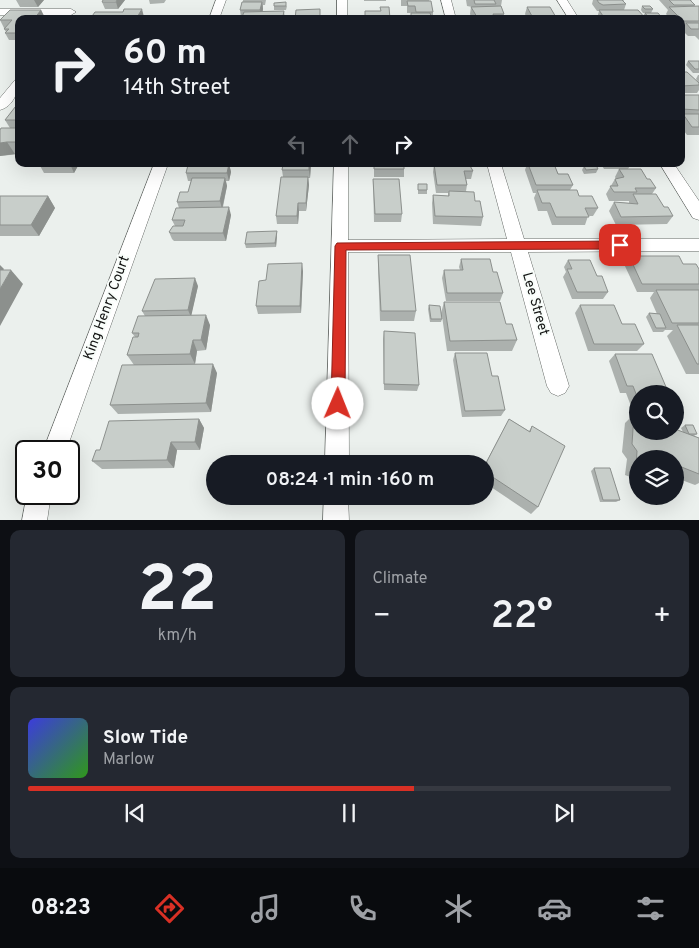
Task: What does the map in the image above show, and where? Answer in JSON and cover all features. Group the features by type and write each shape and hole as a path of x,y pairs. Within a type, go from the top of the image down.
{"street":[{"path":"215,15 221,0"},
{"path":"342,0 342,15"},
{"path":"446,0 450,15"},
{"path":"562,0 571,15"},
{"path":"0,12 71,12"},
{"path":"0,106 15,88"},
{"name":"King Henry Court","path":"58,440 160,167"},
{"path":"337,455 341,167"},
{"name":"Lee Street","path":"495,167 558,386"},
{"path":"669,167 699,214"},
{"path":"340,246 699,245"},
{"path":"34,520 37,505"},
{"path":"336,505 336,520"}],"building":[{"path":"103,0 117,0 116,2 102,2"},
{"path":"474,0 494,0 496,4 475,4"},
{"path":"597,0 622,0 626,4 603,5"},
{"path":"669,0 690,0 695,5 674,5"},
{"path":"407,1 431,1 433,12 416,12 415,6 408,6"},
{"path":"242,2 262,2 260,10 240,10"},
{"path":"286,2 286,6 274,6 274,3"},
{"path":"501,6 504,14 476,15 471,7"},
{"path":"642,6 650,6 653,9 645,9"},
{"path":"699,6 699,21 685,21 685,15 677,15 669,7"},
{"path":"380,7 389,7 390,15 365,15 365,11 381,11"},
{"path":"527,7 550,7 555,15 531,15"},
{"path":"124,9 142,9 138,15 93,15 95,12 123,12"},
{"path":"320,9 320,15 295,15 296,10"},
{"path":"10,10 41,10 37,15 15,15 15,33 5,33 9,29 4,29 12,20 0,20"},
{"path":"599,10 638,10 642,15 602,15"},
{"path":"284,11 283,15 243,15 244,12"},
{"path":"411,13 430,13 431,15 411,15"},
{"path":"645,13 658,13 660,15 647,15"},
{"path":"686,23 699,23 699,29 691,29"},
{"path":"688,61 699,61 699,69 695,69"},
{"path":"685,72 699,83 699,85 685,86"},
{"path":"685,95 699,95 699,110 685,109"},
{"path":"15,107 15,120 5,120"},
{"path":"685,114 699,114 699,127 692,127"},
{"path":"1,128 15,128 15,142 0,143"},
{"path":"188,167 228,167 227,173 186,173"},
{"path":"282,167 309,167 309,170 282,170"},
{"path":"374,167 404,167 404,169 374,169"},
{"path":"434,167 471,167 473,171 464,171 467,185 437,185"},
{"path":"529,167 555,167 558,174 568,174 573,185 536,185"},
{"path":"584,167 597,167 598,169 586,170"},
{"path":"619,169 641,169 656,188 635,188 637,192 614,192 610,186 618,186 615,179 624,177"},
{"path":"281,177 308,177 306,203 298,203 297,216 276,216"},
{"path":"192,178 225,178 220,201 177,202 180,192 188,192"},
{"path":"373,179 399,179 402,214 375,214"},
{"path":"418,184 427,184 427,190 418,190"},
{"path":"537,190 577,190 579,196 592,196 598,208 585,208 589,217 556,217 550,203 542,203"},
{"path":"449,191 474,192 475,201 480,201 483,217 435,216 433,195 449,196"},
{"path":"633,194 656,194 664,207 668,207 673,216 621,217 614,202 638,204"},
{"path":"0,196 48,196 31,225 0,225"},
{"path":"229,207 223,233 169,232 173,226 183,226 185,220 172,220 176,208"},
{"path":"277,231 275,243 245,244 247,232"},
{"path":"378,255 410,255 416,311 381,311"},
{"path":"629,256 679,256 683,264 696,264 699,269 699,284 642,284"},
{"path":"461,259 490,259 493,272 497,272 503,293 447,293 444,270 463,270"},
{"path":"568,260 590,260 597,276 602,276 608,292 577,292 567,269 572,269"},
{"path":"302,263 300,306 256,306 259,281 266,280 268,264"},
{"path":"0,270 11,270 0,289"},
{"path":"195,278 188,310 142,311 155,279"},
{"path":"656,290 699,290 699,323 672,323"},
{"path":"444,302 500,302 506,324 512,324 517,340 450,341"},
{"path":"429,305 440,306 442,319 431,319"},
{"path":"580,305 614,305 622,324 635,324 644,344 594,344"},
{"path":"649,313 660,314 666,328 656,328"},
{"path":"206,315 201,340 193,340 190,354 127,355 133,337 138,337 139,333 132,333 138,316"},
{"path":"677,325 699,325 699,364 697,364"},
{"path":"384,331 415,333 419,385 384,384"},
{"path":"455,353 487,353 492,376 498,376 505,410 465,411"},
{"path":"615,354 652,354 665,385 627,386"},
{"path":"213,364 206,403 110,405 122,365"},
{"path":"199,419 195,442 171,442 167,460 92,461 96,450 100,450 109,421"},
{"path":"509,419 530,432 532,426 565,446 538,507 494,478 494,455 490,455"},
{"path":"685,425 693,425 697,434 689,434"},
{"path":"684,432 699,438 699,474 684,468 684,450 636,450 632,444 632,440 684,440"},
{"path":"594,468 610,468 620,500 603,500"}],"route":[{"path":"338,404 340,246 620,245"}]}
